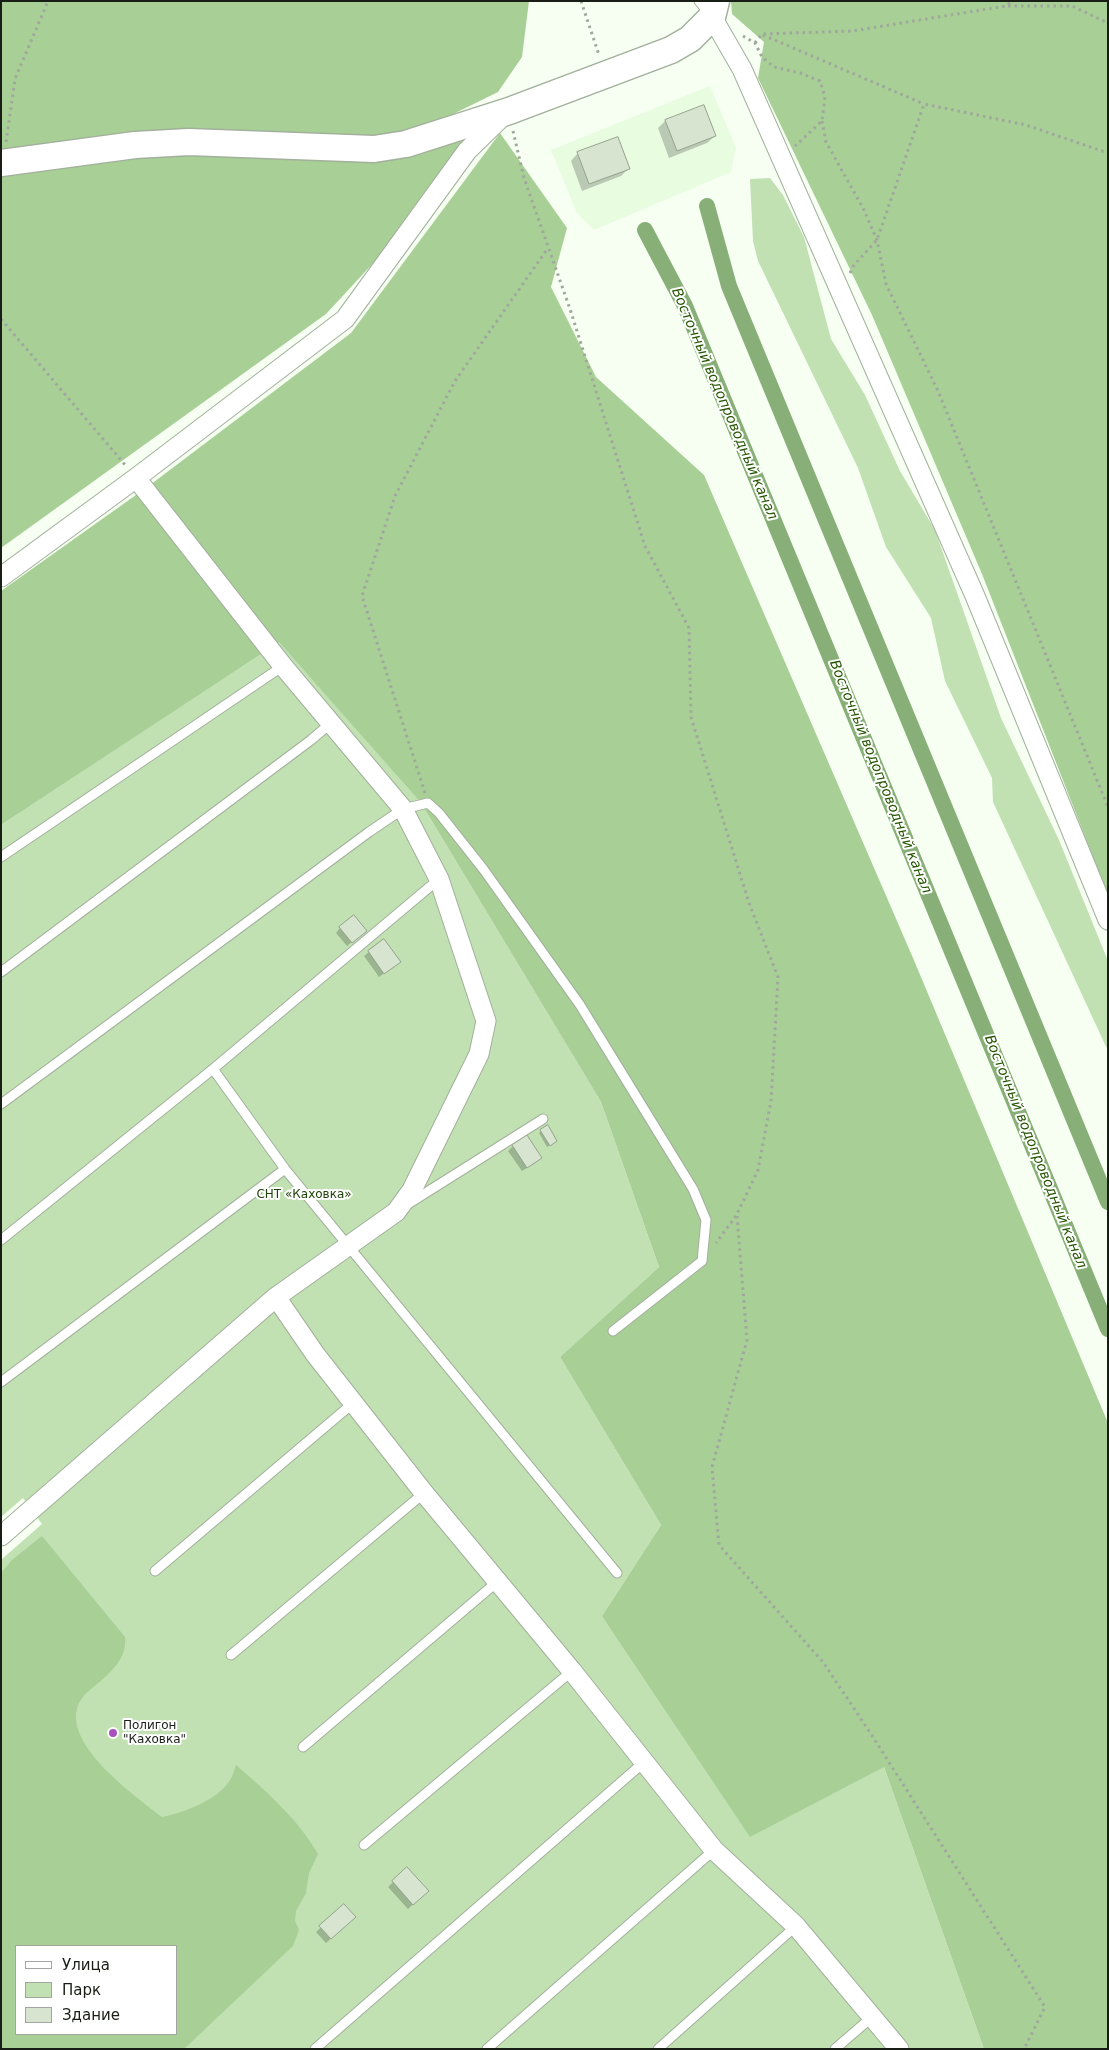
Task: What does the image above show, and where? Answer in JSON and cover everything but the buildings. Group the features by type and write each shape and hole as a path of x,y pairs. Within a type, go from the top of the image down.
{"street":[{"path":"2,162 135,144 189,142 374,149 406,144 509,111 672,50 690,39 709,7"},
{"path":"709,7 742,69 975,596 1108,920"},
{"path":"1,577 136,478 345,319 467,151 509,111"},
{"path":"1,1536 276,1297 396,1212 412,1190 478,1054 486,1021 439,879 403,809 283,666 136,478"},
{"path":"276,1297 352,1404 424,1494 572,1671 643,1763 714,1850 796,1926 899,2049"}],"lane":[{"path":"1,857 283,666"},
{"path":"1,972 312,740 331,723"},
{"path":"1,1104 369,832 403,809 428,803 439,813 484,870 580,1005 693,1189 706,1220 702,1261 613,1331"},
{"path":"1,1240 213,1070 439,879"},
{"path":"213,1070 286,1169 617,1573"},
{"path":"396,1212 543,1119"},
{"path":"1,1382 286,1169"},
{"path":"156,1571 352,1404"},
{"path":"231,1655 424,1494"},
{"path":"302,1747 497,1582"},
{"path":"364,1845 572,1671"},
{"path":"316,2049 643,1763"},
{"path":"487,2049 714,1850"},
{"path":"658,2049 796,1926"},
{"path":"836,2049 872,2017"}],"path":[{"path":"2,162 15,79 48,1"},
{"path":"576,1 581,3 605,74"},
{"path":"1006,6 1013,1"},
{"path":"754,42 762,34 852,30 1006,6 1072,6 1108,23"},
{"path":"709,7 754,42 762,57 774,67 800,73 820,81 825,96 822,121 826,142 863,208 877,240 886,284 942,400 1108,807"},
{"path":"762,34 924,104 1026,125 1108,153"},
{"path":"840,294 854,265 877,240 924,104"},
{"path":"509,111 524,178 570,309 644,546 689,628 691,717 749,903 778,977 771,1101 758,1170 736,1216 702,1261"},
{"path":"780,158 822,121"},
{"path":"428,803 362,596 395,496 455,381 548,247"},
{"path":"1,319 136,478"},
{"path":"736,1216 747,1340 712,1467 719,1545 823,1662 871,1734 1044,2008 1024,2049"}],"shaded area":[{"path":"710,86 736,148 731,172 594,230 577,213 551,150"}],"green space":[{"path":"1,1 529,1 522,57 498,92 429,126 466,137 388,247 326,314 1,548"},
{"path":"731,1 1108,1 1108,895 982,574 872,315 758,78 764,42 732,14"},
{"path":"500,133 567,228 551,287 596,377 704,475 913,958 1108,1423 1108,2049 984,2049 884,1767 750,1837 602,1616 661,1525 560,1357 659,1267 601,1102 421,803 279,642 1,825 1,591 150,485 351,333"},
{"path":"770,178 783,195 804,237 831,339 865,395 900,471 935,530 1001,718 1059,840 1108,961 1108,1051 993,802 992,778 945,681 931,618 886,547 858,468 758,261 753,241 750,179"},
{"name":"СНТ «Каховка»","path":"279,641 421,803 601,1102 659,1267 560,1357 661,1525 602,1616 884,1767 984,2049 1,2049 1,1560 42,1524 23,1498 1,1517 1,825"},
{"name":"Полигон \"Каховка\"","path":"42,1536 125,1637 124,1649 120,1660 81,1699 76,1719 80,1735 90,1751 119,1782 162,1817 190,1809 217,1794 230,1780 236,1765 270,1795 291,1817 318,1854 309,1873 306,1893 296,1911 295,1921 299,1930 293,1946 184,2049 1,2049 1,1573 12,1560"}],"waterway":[{"name":"Восточный водопроводный канал","path":"707,206 729,286 1108,1202"},
{"name":"Восточный водопроводный канал","path":"645,230 685,306 1108,1329"}],"place":[{"name":"Полигон \"Каховка\"","path":"113,1733"}]}
